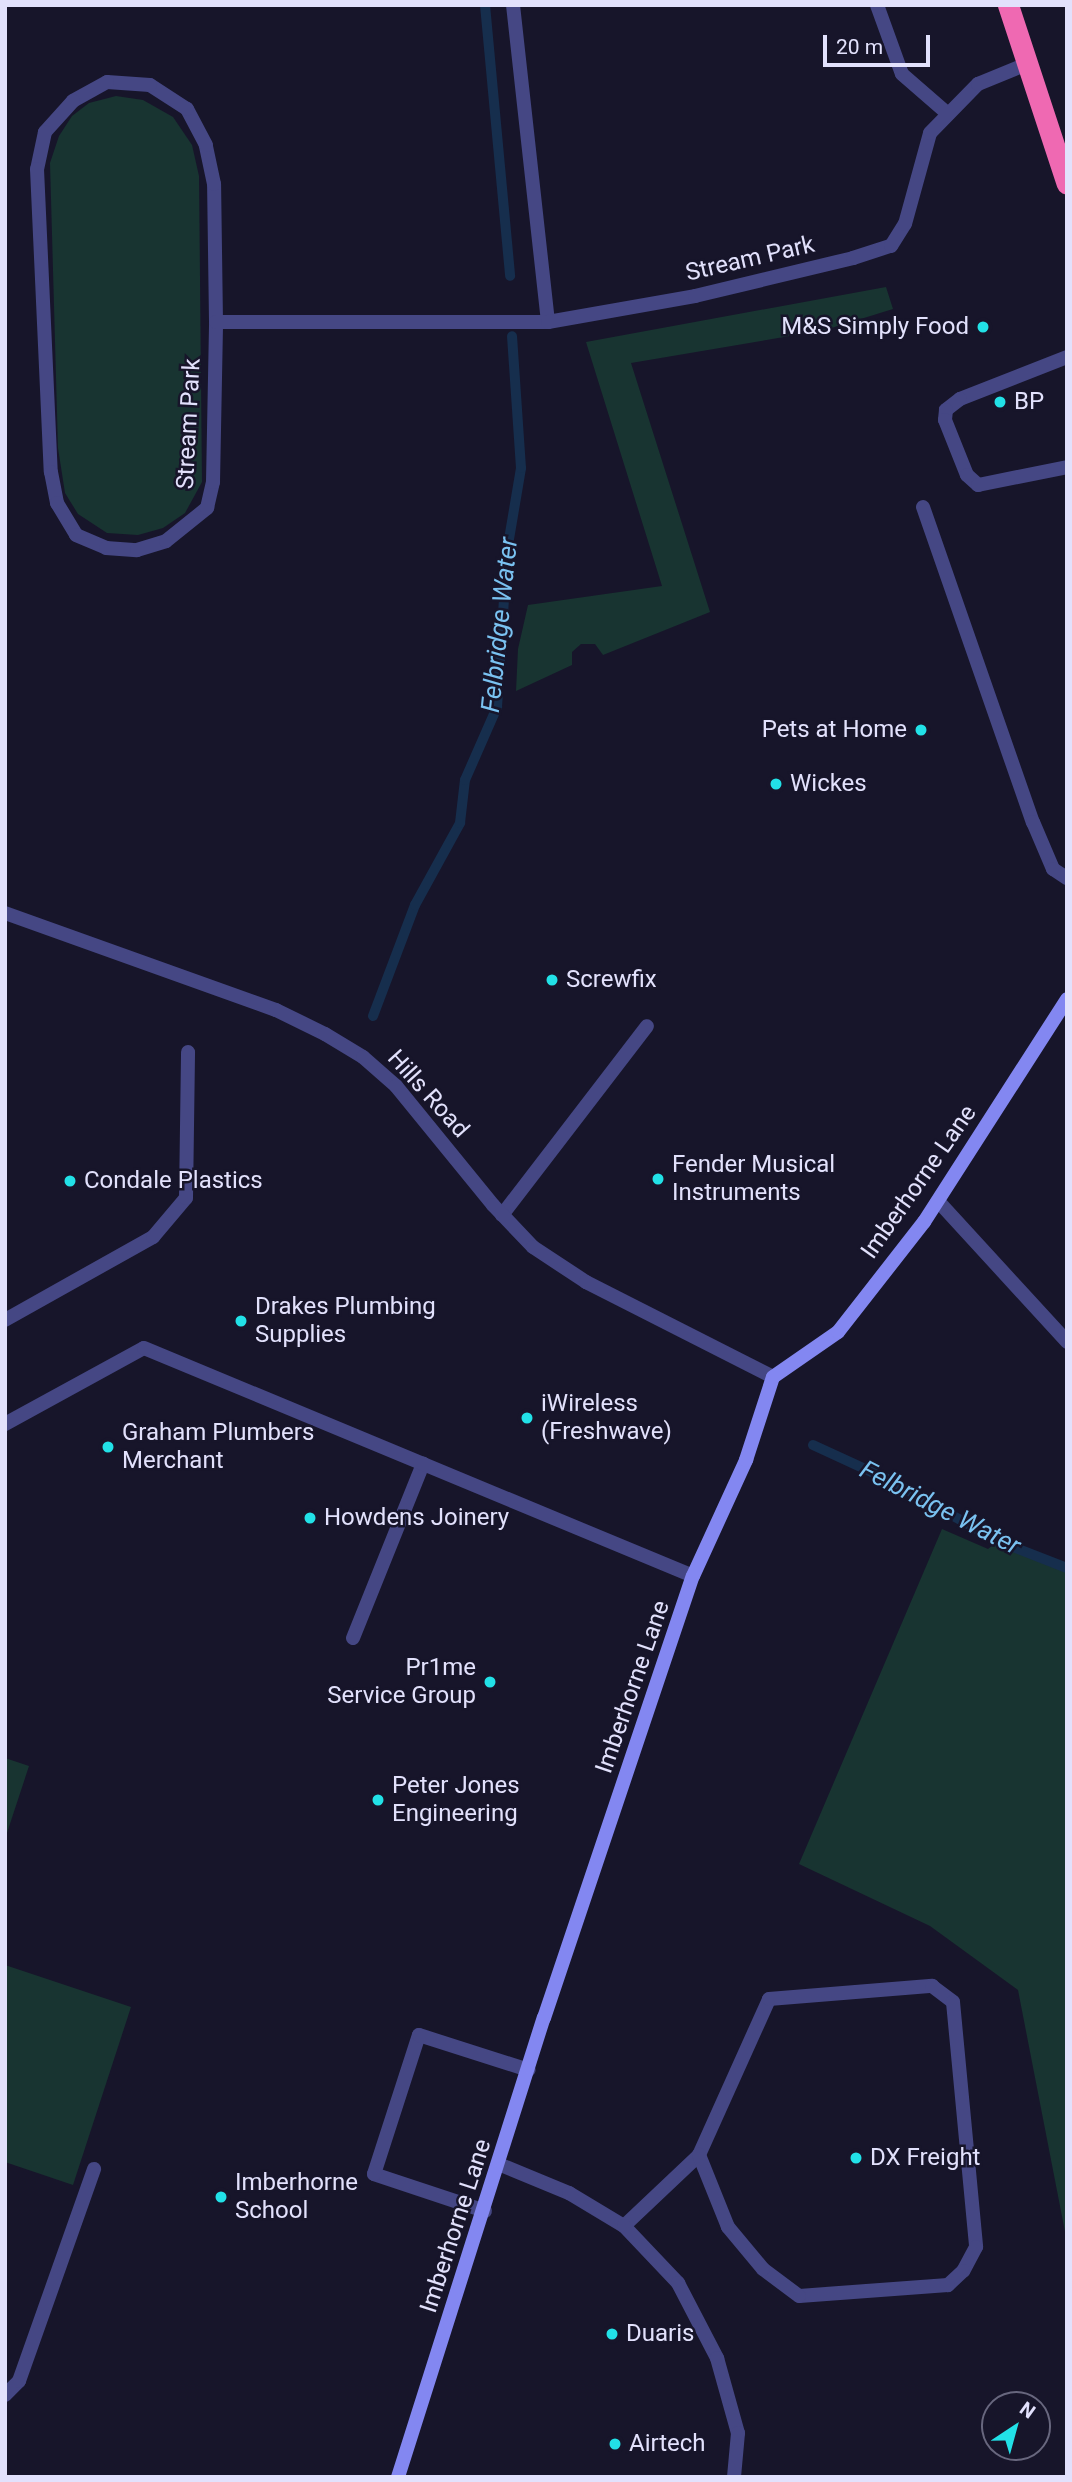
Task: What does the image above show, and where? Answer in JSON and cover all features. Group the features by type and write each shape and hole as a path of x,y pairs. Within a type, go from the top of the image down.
{"highway":[{"path":"1008,5 1067,184"}],"street":[{"path":"513,5 548,323"},
{"path":"877,5 901,74 948,114 978,84 1027,64"},
{"name":"Stream Park","path":"107,82 150,85 187,109 206,145 214,184 216,322 213,482 207,508 166,541 137,550 106,548 76,535 57,503 51,472 37,169 45,132 73,101 107,82"},
{"name":"Stream Park","path":"216,322 548,323 695,296 853,258 891,246 905,224 929,133 948,114"},
{"path":"1067,357 960,399 946,410 944,420 967,475 978,485 1067,467"},
{"path":"923,507 1033,822 1053,869 1067,878"},
{"name":"Hills Road","path":"5,913 276,1010 363,1057 396,1086 502,1215 533,1247 586,1282 773,1377"},
{"name":"Imberhorne Lane","path":"398,2477 529,2070 693,1576 746,1460 773,1377 838,1332 938,1201 1067,999"},
{"path":"502,1215 647,1026"},
{"path":"5,1321 153,1237 186,1198 188,1052"},
{"path":"938,1201 1067,1342"},
{"path":"5,1423 144,1348 693,1576"},
{"path":"353,1638 423,1464"},
{"path":"624,2226 699,2155 769,1999 932,1986 953,2003 976,2247 963,2271 948,2286 799,2296 763,2270 727,2227 699,2155"},
{"path":"485,2211 374,2174 419,2035 529,2070"},
{"path":"500,2165 569,2193 624,2226 678,2283 717,2358 738,2434 734,2477"},
{"path":"5,2395 19,2381 94,2169"}],"green space":[{"path":"116,96 143,100 173,117 192,145 199,176 202,482 185,513 163,528 138,535 107,533 78,514 65,493 58,448 50,163 59,136 72,116 89,103"},
{"path":"886,287 893,309 825,330 631,363 710,612 603,655 595,644 581,644 572,652 572,665 516,691 518,649 528,605 662,586 586,342"},
{"path":"942,1529 988,1549 998,1541 1067,1568 1067,2242 1018,1990 930,1926 799,1864"},
{"path":"5,1758 29,1766 5,1839"},
{"path":"5,1965 131,2007 73,2185 5,2162"}],"waterway":[{"name":"Felbridge Water","path":"485,5 510,276"},
{"name":"Felbridge Water","path":"373,1016 415,905 460,823 465,780 497,707 507,551 521,468 512,336"},
{"name":"Felbridge Water","path":"813,1445 889,1480 998,1541 1067,1568"}],"place":[{"name":"M&S Simply Food","path":"983,327"},
{"name":"BP","path":"1000,402"},
{"name":"Pets at Home","path":"921,730"},
{"name":"Wickes","path":"776,784"},
{"name":"Screwfix","path":"552,980"},
{"name":"Fender Musical Instruments","path":"658,1179"},
{"name":"Condale Plastics","path":"70,1181"},
{"name":"Drakes Plumbing Supplies","path":"241,1321"},
{"name":"iWireless (Freshwave)","path":"527,1418"},
{"name":"Graham Plumbers Merchant","path":"108,1447"},
{"name":"Howdens Joinery","path":"310,1518"},
{"name":"Pr1me Service Group","path":"490,1682"},
{"name":"Peter Jones Engineering","path":"378,1800"},
{"name":"DX Freight","path":"856,2158"},
{"name":"Imberhorne School","path":"221,2197"},
{"name":"Duaris","path":"612,2334"},
{"name":"Airtech","path":"615,2444"}]}
